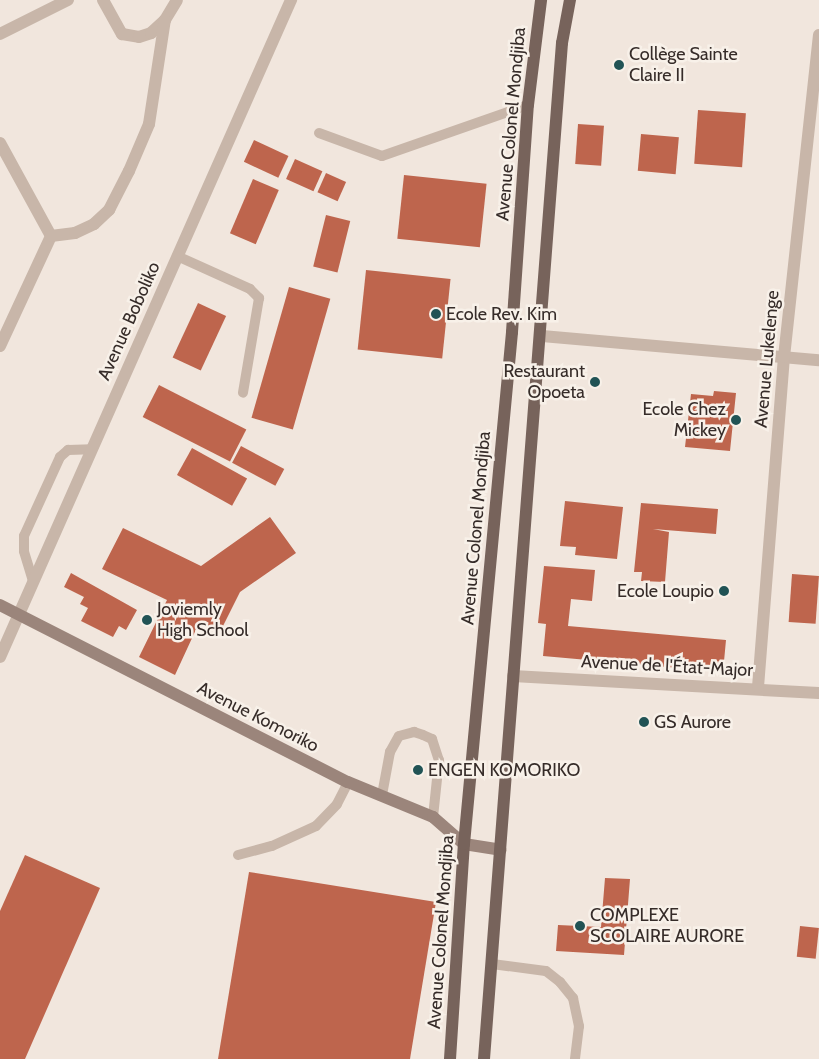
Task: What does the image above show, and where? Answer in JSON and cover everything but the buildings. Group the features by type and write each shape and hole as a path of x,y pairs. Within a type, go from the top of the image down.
{"main road":[{"name":"Avenue Colonel Mondjiba","path":"450,1059 464,844 512,332 528,105 541,0"},
{"path":"484,1059 513,676 542,336 562,44 570,0"}],"street":[{"path":"0,34 68,0"},
{"path":"103,0 122,34 139,37 151,33 165,20 177,0"},
{"name":"Avenue Boboliko","path":"0,656 291,0"},
{"path":"51,236 81,230 94,224 109,210 149,124 165,20"},
{"name":"Avenue Lukelenge","path":"758,687 784,357 819,35"},
{"path":"0,143 51,236"},
{"path":"0,346 51,236"},
{"path":"542,336 819,360"},
{"name":"Avenue Komoriko","path":"0,605 348,782 433,817 464,844"},
{"name":"Avenue de l'État-Major","path":"513,676 758,687 819,693"},
{"path":"464,844 501,850"}],"lane":[{"path":"319,133 382,156 528,105"},
{"path":"177,256 250,289 259,298 243,393"},
{"path":"33,581 24,551 28,527 60,457 68,450 91,449"},
{"path":"382,795 390,752 400,736 414,732 423,735 432,739 439,760 433,817"},
{"path":"238,855 272,846 316,826 337,804 348,782"},
{"path":"492,964 546,971 560,982 573,998 579,1026 575,1059"}],"place":[{"name":"Collège Sainte Claire II","path":"619,65"},
{"name":"Ecole Rev. Kim","path":"436,314"},
{"name":"Restaurant Opoeta","path":"595,382"},
{"name":"Ecole Chez Mickey","path":"736,420"},
{"name":"Ecole Loupio","path":"724,591"},
{"name":"Joviemly High School","path":"147,620"},
{"name":"GS Aurore","path":"644,722"},
{"name":"ENGEN KOMORIKO","path":"418,770"},
{"name":"COMPLEXE SCOLAIRE AURORE","path":"580,926"}]}
